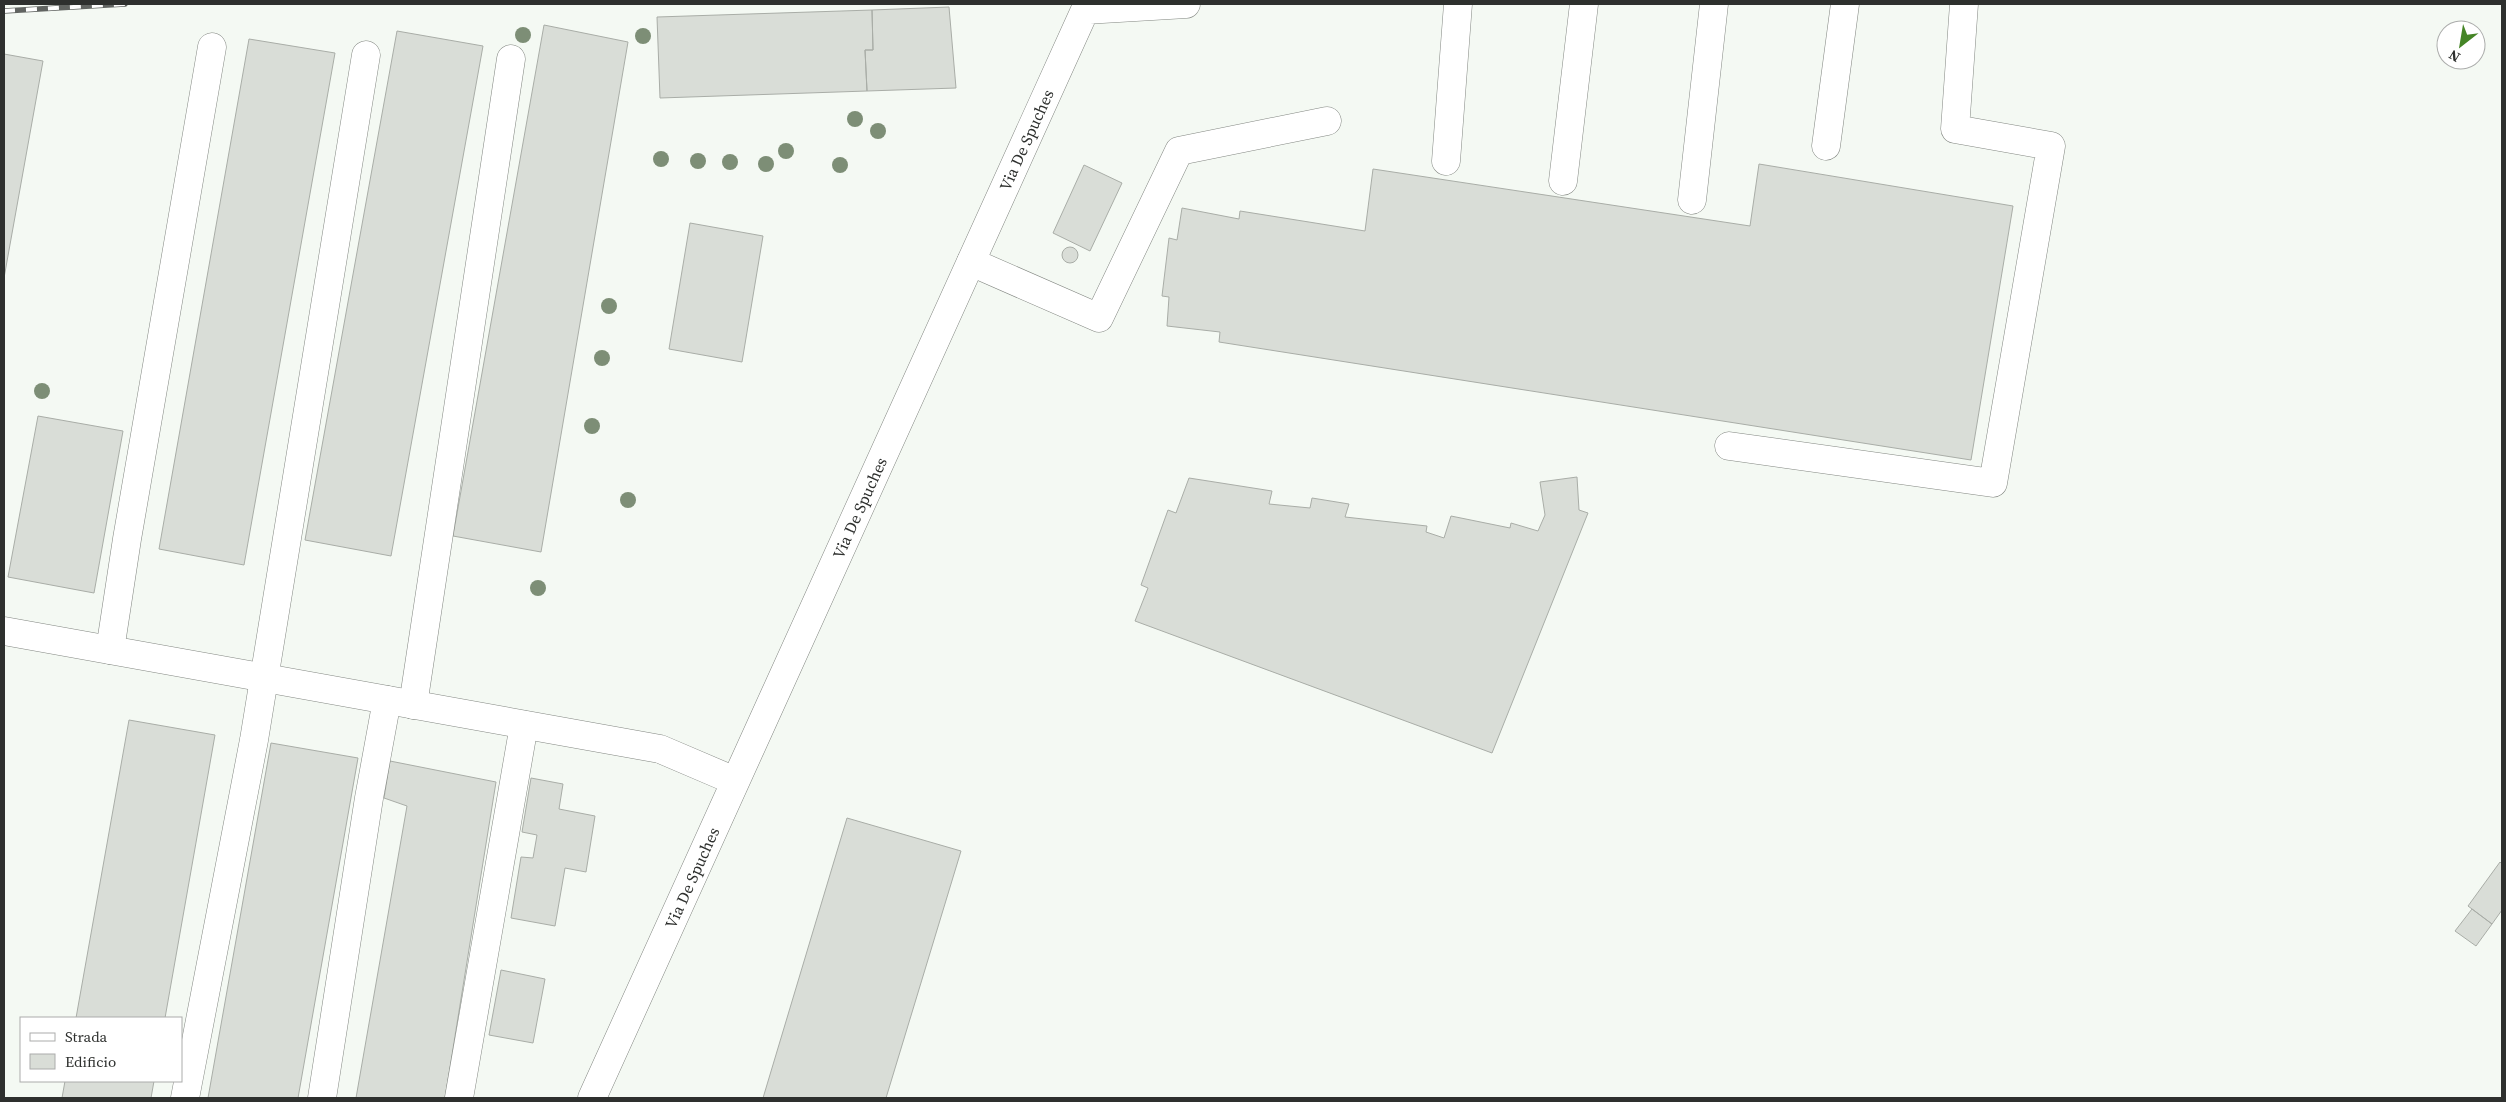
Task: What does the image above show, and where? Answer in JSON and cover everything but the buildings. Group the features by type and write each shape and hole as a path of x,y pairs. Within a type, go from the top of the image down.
{"street":[{"name":"Via De Spuches","path":"592,1098 1085,10 1186,4"},
{"path":"1446,161 1458,4"},
{"path":"1563,181 1584,4"},
{"path":"1692,200 1714,4"},
{"path":"1826,146 1845,4"},
{"path":"1729,446 1993,483 2051,146 1955,129 1964,4"},
{"path":"110,650 127,539 212,47"},
{"path":"185,1098 254,740 366,55"},
{"path":"322,1098 369,798 400,702 511,58"},
{"path":"971,262 1099,318 1180,151 1327,121"},
{"path":"4,631 660,749 735,781"},
{"path":"459,1098 524,725"}],"railway":[{"path":"4,11 125,4"}]}
